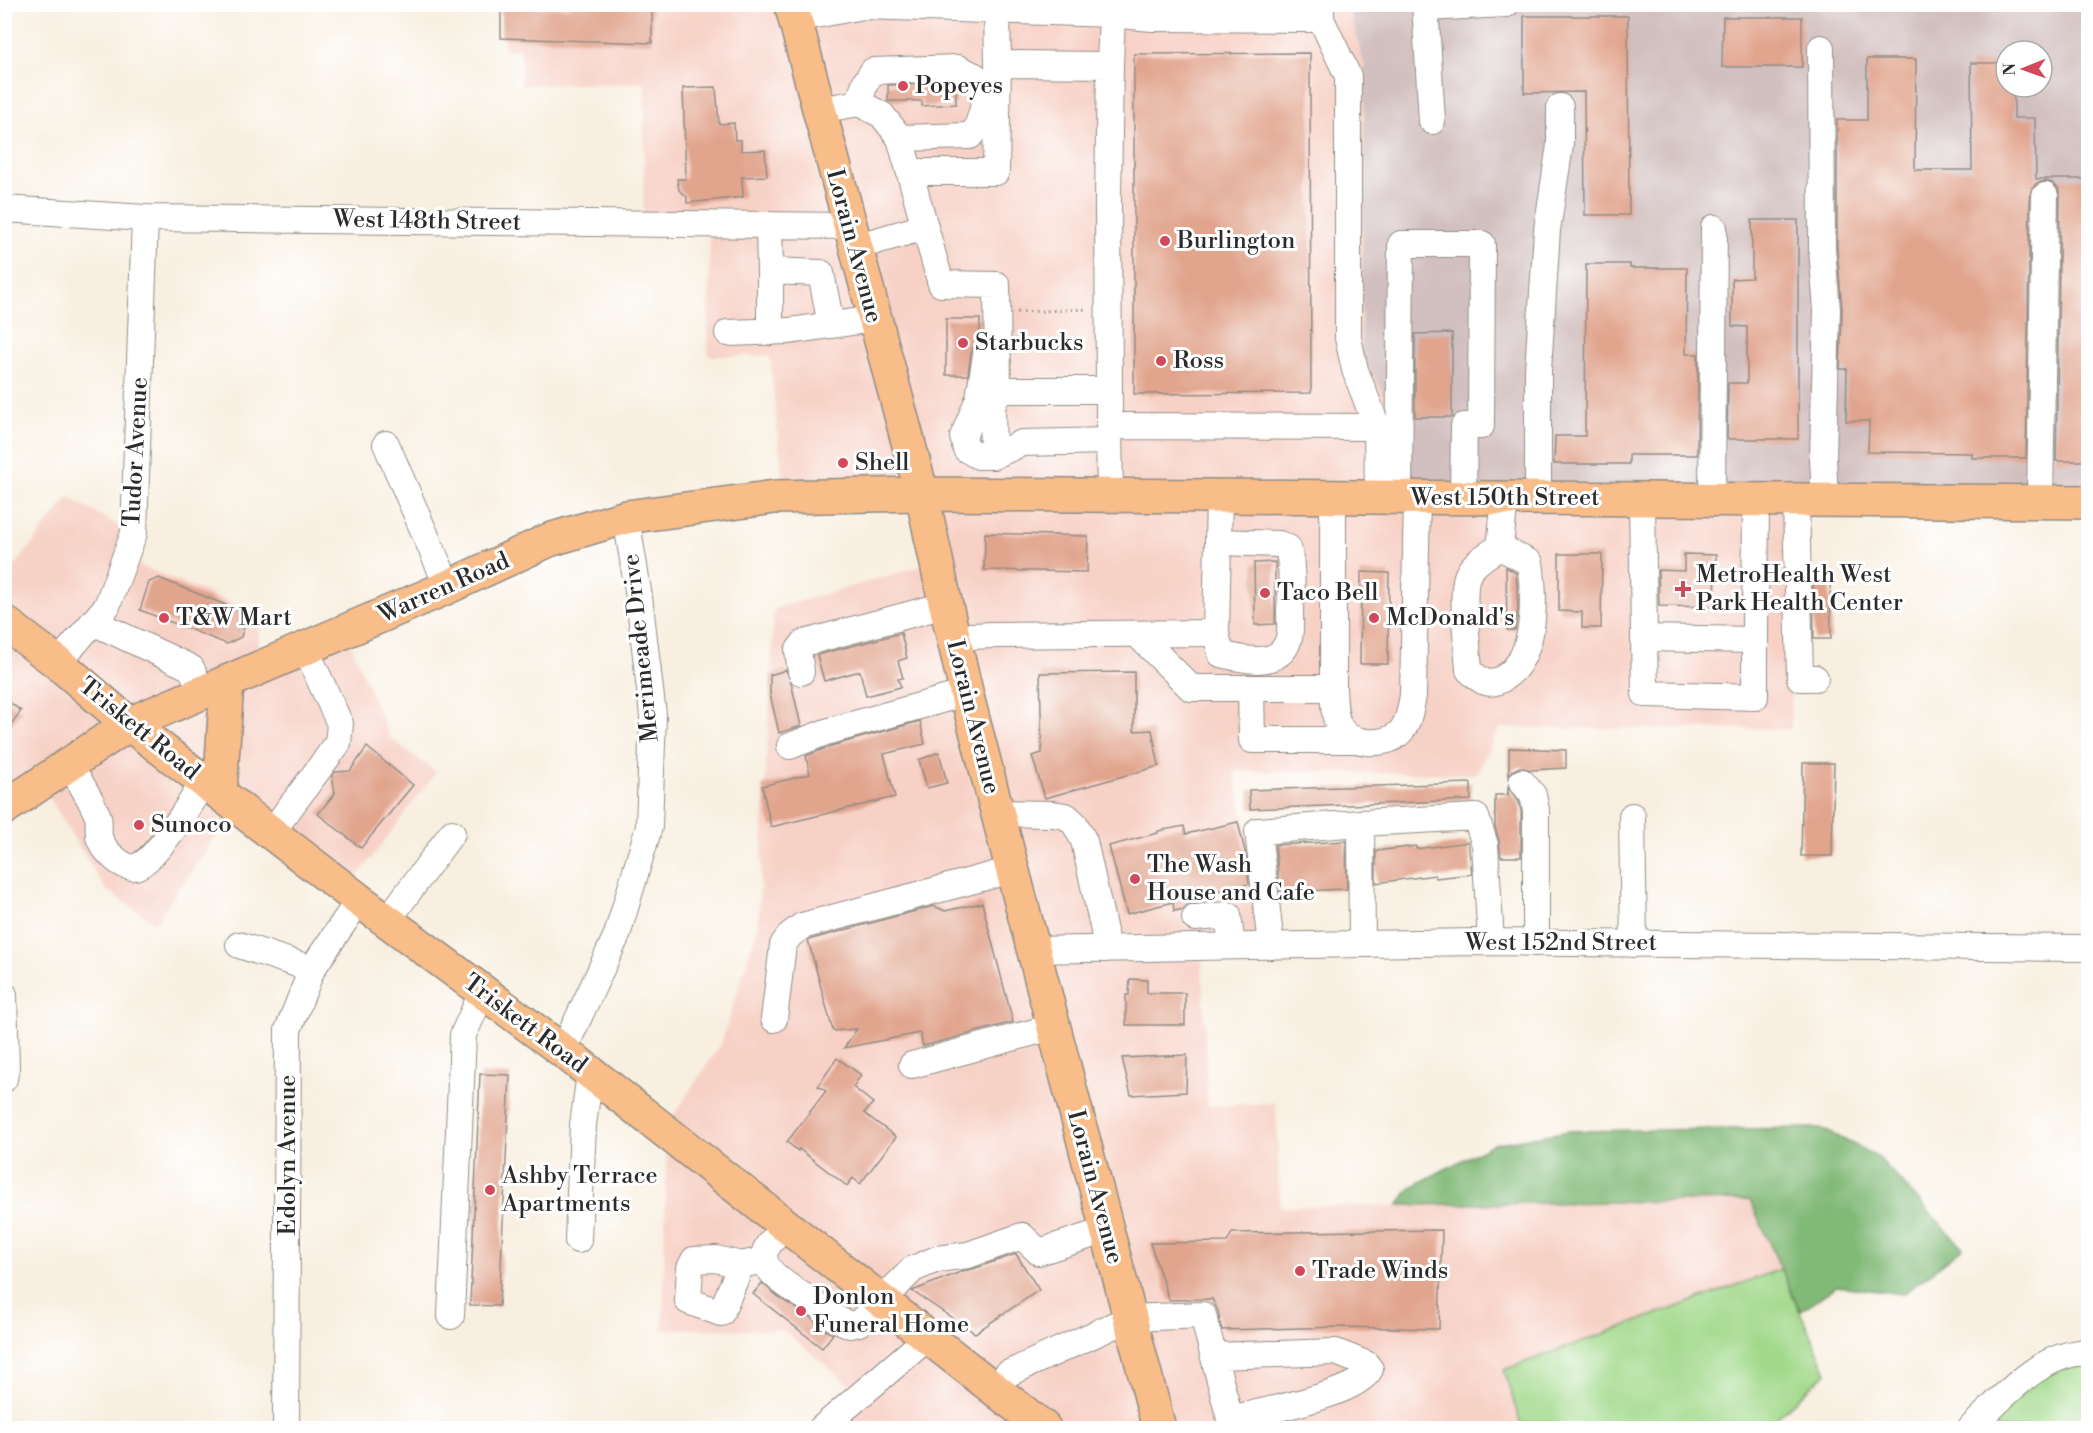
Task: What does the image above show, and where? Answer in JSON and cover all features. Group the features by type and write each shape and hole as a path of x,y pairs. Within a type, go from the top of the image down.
{"main road":[{"name":"Lorain Avenue","path":"793,12 922,494 966,693 1159,1428"},
{"name":"West 150th Street","path":"922,494 2088,502"},
{"name":"Warren Road","path":"4,808 129,724 448,587 549,540 626,517 775,497 922,494"},
{"name":"Triskett Road","path":"4,622 58,663 129,724 359,900 562,1051 1044,1428"},
{"path":"212,787 215,687"}],"street":[{"path":"1432,121 1425,6 1506,4"},
{"path":"793,12 863,5 1112,9 1152,18 1321,12 1348,76 1348,338 1354,370 1377,427 1398,497"},
{"path":"910,172 996,172 998,64 981,7"},
{"path":"1110,495 1108,200 1112,9"},
{"path":"1815,678 1800,678 1811,500 1823,458 1827,310 1822,249 1821,48"},
{"path":"998,64 1110,65"},
{"path":"859,103 865,83 873,71 958,68 975,76 985,95 982,117 977,128 970,135"},
{"path":"819,110 859,103 882,115 900,138 940,284 997,285 998,390 992,408 993,456"},
{"path":"1538,498 1538,370 1547,230 1560,145 1560,107"},
{"path":"900,138 970,135 996,141"},
{"path":"2040,501 2045,196"},
{"name":"West 148th Street","path":"4,209 145,218 770,225 852,236 925,227"},
{"name":"Tudor Avenue","path":"58,663 107,606 134,533 145,218"},
{"path":"770,225 770,332"},
{"path":"1713,499 1714,228"},
{"path":"1251,688 1252,740 1376,742 1397,735 1407,722 1413,696 1398,497 1401,244 1482,244 1481,426 1464,426 1463,497"},
{"path":"770,271 821,273 831,326"},
{"path":"986,285 986,351 979,398 963,437 966,449 978,456 993,456 1022,443 1109,434 1377,427"},
{"path":"728,333 789,331 874,319"},
{"path":"998,390 1109,390"},
{"path":"386,444 448,587"},
{"path":"1218,542 1279,544 1288,548 1292,583 1290,636 1285,647 1270,659 1251,660 1221,654 1216,633 1219,496"},
{"path":"1333,496 1335,714 1342,731 1358,740"},
{"path":"1500,547 1505,498"},
{"path":"1642,499 1646,694 1755,697 1755,500"},
{"name":"Merimeade Drive","path":"562,1051 617,935 649,827 653,715 639,597 626,517"},
{"path":"1500,547 1530,563 1534,593 1525,654 1513,672 1497,683 1480,681 1469,670 1464,602 1467,575 1481,558 1500,547"},
{"path":"801,672 798,651 804,643 945,605"},
{"path":"93,622 191,668 215,687"},
{"path":"1137,633 1191,688 1333,688"},
{"path":"953,637 1216,633"},
{"path":"1644,638 1755,640"},
{"path":"271,833 338,743 339,724 305,648"},
{"path":"790,746 826,732 966,693"},
{"path":"70,764 98,818 99,838 110,854 128,867 137,867 150,857 212,787"},
{"path":"1522,782 1533,795 1536,810 1536,943"},
{"path":"997,813 1052,814 1066,816 1075,824 1084,841 1104,931 1105,949"},
{"path":"1632,816 1634,944"},
{"path":"1270,946 1258,831 1361,823 1476,818 1485,845 1491,942"},
{"path":"1361,823 1362,944"},
{"path":"387,921 452,833"},
{"path":"774,1019 783,945 790,935 802,926 1012,870"},
{"name":"Edolyn Avenue","path":"286,1428 288,1030 312,969 359,900"},
{"path":"1195,918 1240,913 1232,946"},
{"name":"West 152nd Street","path":"1033,950 1491,942 2088,948"},
{"path":"240,945 312,969"},
{"path":"451,1316 463,1035 483,991"},
{"path":"4,995 6,1067 4,1079"},
{"path":"912,1065 1053,1027"},
{"path":"578,1240 583,1125 590,1073"},
{"path":"785,1226 766,1250 752,1262 768,1270 820,1308 850,1325 859,1323 912,1269 937,1259 968,1255 1022,1236 1040,1252 1107,1230"},
{"path":"995,1391 1007,1374 1130,1318 1203,1315 1230,1419 1337,1393 1367,1376 1370,1369 1366,1364 1336,1352 1214,1356"},
{"path":"822,1428 927,1338"},
{"path":"1971,1428 2011,1389 2045,1364 2072,1353 2088,1352"}],"path":[{"path":"1012,312 1096,308"}],"shaded area":[{"path":"503,5 1348,5 1365,67 1361,355 1790,508 1791,729 1499,728 1477,774 1234,771 1272,954 1202,956 1208,1106 1276,1103 1280,1207 1751,1200 1827,1372 1765,1428 812,1428 855,1389 783,1330 663,1329 667,1125 721,1044 758,926 774,609 932,563 911,487 783,487 770,356 708,356 710,216 643,216 645,83 521,85 521,50 504,50"},
{"path":"1348,5 2088,5 2088,507 1389,505 1391,405 1361,355 1365,67"},
{"path":"68,497 142,539 136,564 259,614 258,662 343,626 389,737 436,772 352,884 241,801 155,923 105,889 47,794 5,823 4,581"}],"green space":[{"path":"1820,1128 1877,1156 1963,1248 1903,1294 1837,1286 1800,1311 1750,1200 1398,1205 1411,1187 1493,1144 1569,1131"},
{"path":"1781,1269 1827,1372 1765,1428 1522,1428 1504,1370"},
{"path":"2088,1359 2088,1428 1992,1428 1989,1423 2039,1378"}],"building":[{"path":"570,4 652,4 652,43 501,38 501,8 570,7"},
{"path":"1524,16 1628,16 1629,215 1585,215 1584,92 1524,93"},
{"path":"1723,17 1802,17 1802,67 1722,67"},
{"path":"1310,53 1311,393 1134,394 1134,54"},
{"path":"1867,59 1916,59 1915,170 1972,170 1971,63 1994,63 1994,99 2014,99 2014,118 2035,118 2036,179 2088,179 2088,461 2056,461 2060,196 2058,188 2046,181 2037,183 2030,196 2026,458 1972,458 1972,453 1868,452 1869,421 1846,421 1847,369 1840,369 1842,310 1837,248 1837,120 1867,120"},
{"path":"956,84 956,104 922,106 922,101 888,101 888,85"},
{"path":"716,87 719,124 734,123 735,140 741,140 741,151 765,150 767,176 742,177 743,197 687,203 687,197 679,190 677,179 686,179 683,88"},
{"path":"1752,220 1798,220 1798,439 1727,439 1728,383 1747,383 1747,327 1732,326 1732,279 1752,278"},
{"path":"1586,264 1630,264 1630,268 1687,268 1686,354 1698,354 1697,455 1629,455 1629,464 1554,464 1555,436 1585,436"},
{"name":"Starbucks","path":"946,319 980,319 980,341 971,352 968,375 946,375"},
{"path":"1452,333 1452,417 1415,417 1415,334"},
{"path":"985,533 1088,536 1087,572 984,570"},
{"path":"1559,554 1602,554 1601,628 1582,628 1582,612 1559,611"},
{"name":"MetroHealth West Park Health Center","path":"1684,554 1716,555 1715,607 1659,606 1658,570 1684,571"},
{"name":"Taco Bell","path":"1275,562 1275,624 1255,625 1254,563"},
{"path":"1506,567 1516,573 1518,608 1515,630 1507,630"},
{"name":"McDonald's","path":"1361,572 1389,573 1388,664 1360,664"},
{"path":"159,578 248,614 241,637 227,644 140,610 149,582"},
{"path":"1813,578 1830,578 1831,639 1814,639"},
{"path":"901,633 907,658 898,661 903,678 898,679 901,687 866,696 860,671 824,681 817,655"},
{"path":"786,670 801,726 779,733 770,694 770,675"},
{"path":"1134,672 1134,731 1152,730 1159,766 1045,798 1032,756 1042,753 1040,673"},
{"path":"4,698 21,711 4,734"},
{"path":"920,721 925,744 884,754 895,797 771,827 762,786 810,774 806,756 831,746"},
{"path":"367,747 413,785 361,848 318,814 335,793 332,776 335,772 350,771"},
{"path":"1509,748 1566,750 1566,768 1531,770 1520,767 1513,770 1509,776"},
{"path":"939,752 947,783 927,788 919,760"},
{"path":"1803,763 1834,763 1832,856 1801,856"},
{"path":"1471,783 1471,800 1250,809 1249,790"},
{"path":"1508,787 1519,802 1521,811 1521,857 1501,857 1495,827 1495,795 1508,795"},
{"path":"1238,822 1246,856 1249,884 1198,895 1200,903 1187,905 1184,909 1174,911 1173,902 1127,914 1109,846 1158,833 1158,831 1184,826 1186,834"},
{"path":"1346,841 1347,889 1280,892 1275,845"},
{"path":"1468,842 1472,874 1436,878 1435,875 1376,883 1376,851 1416,846 1416,849"},
{"path":"982,903 1013,1022 923,1046 920,1033 844,1048 857,1029 833,1031 808,940 934,906 945,911"},
{"path":"1130,979 1147,980 1147,993 1185,993 1185,1025 1126,1025 1126,995 1129,995"},
{"path":"1187,1055 1186,1092 1131,1095 1122,1058"},
{"path":"837,1058 861,1075 853,1087 873,1103 864,1113 896,1137 860,1184 853,1178 847,1186 787,1142 826,1091 818,1086"},
{"name":"Ashby Terrace Apartments","path":"480,1074 510,1075 499,1306 470,1305"},
{"name":"Trade Winds","path":"1442,1230 1439,1329 1342,1327 1222,1330 1218,1311 1212,1299 1169,1300 1150,1243 1227,1242 1232,1233"},
{"path":"1016,1254 1039,1290 975,1333 912,1291 963,1271"},
{"path":"762,1283 781,1299 812,1318 819,1327 833,1334 822,1348 753,1294"}],"place":[{"name":"Popeyes","path":"903,86"},
{"name":"Burlington","path":"1165,241"},
{"name":"Starbucks","path":"963,343"},
{"name":"Ross","path":"1161,361"},
{"name":"Shell","path":"843,463"},
{"name":"MetroHealth West Park Health Center","path":"1683,589"},
{"name":"Taco Bell","path":"1265,593"},
{"name":"T&W Mart","path":"164,618"},
{"name":"McDonald's","path":"1374,618"},
{"name":"Sunoco","path":"139,825"},
{"name":"The Wash House and Cafe","path":"1135,879"},
{"name":"Ashby Terrace Apartments","path":"490,1190"},
{"name":"Trade Winds","path":"1300,1271"},
{"name":"Donlon Funeral Home","path":"801,1311"}]}
